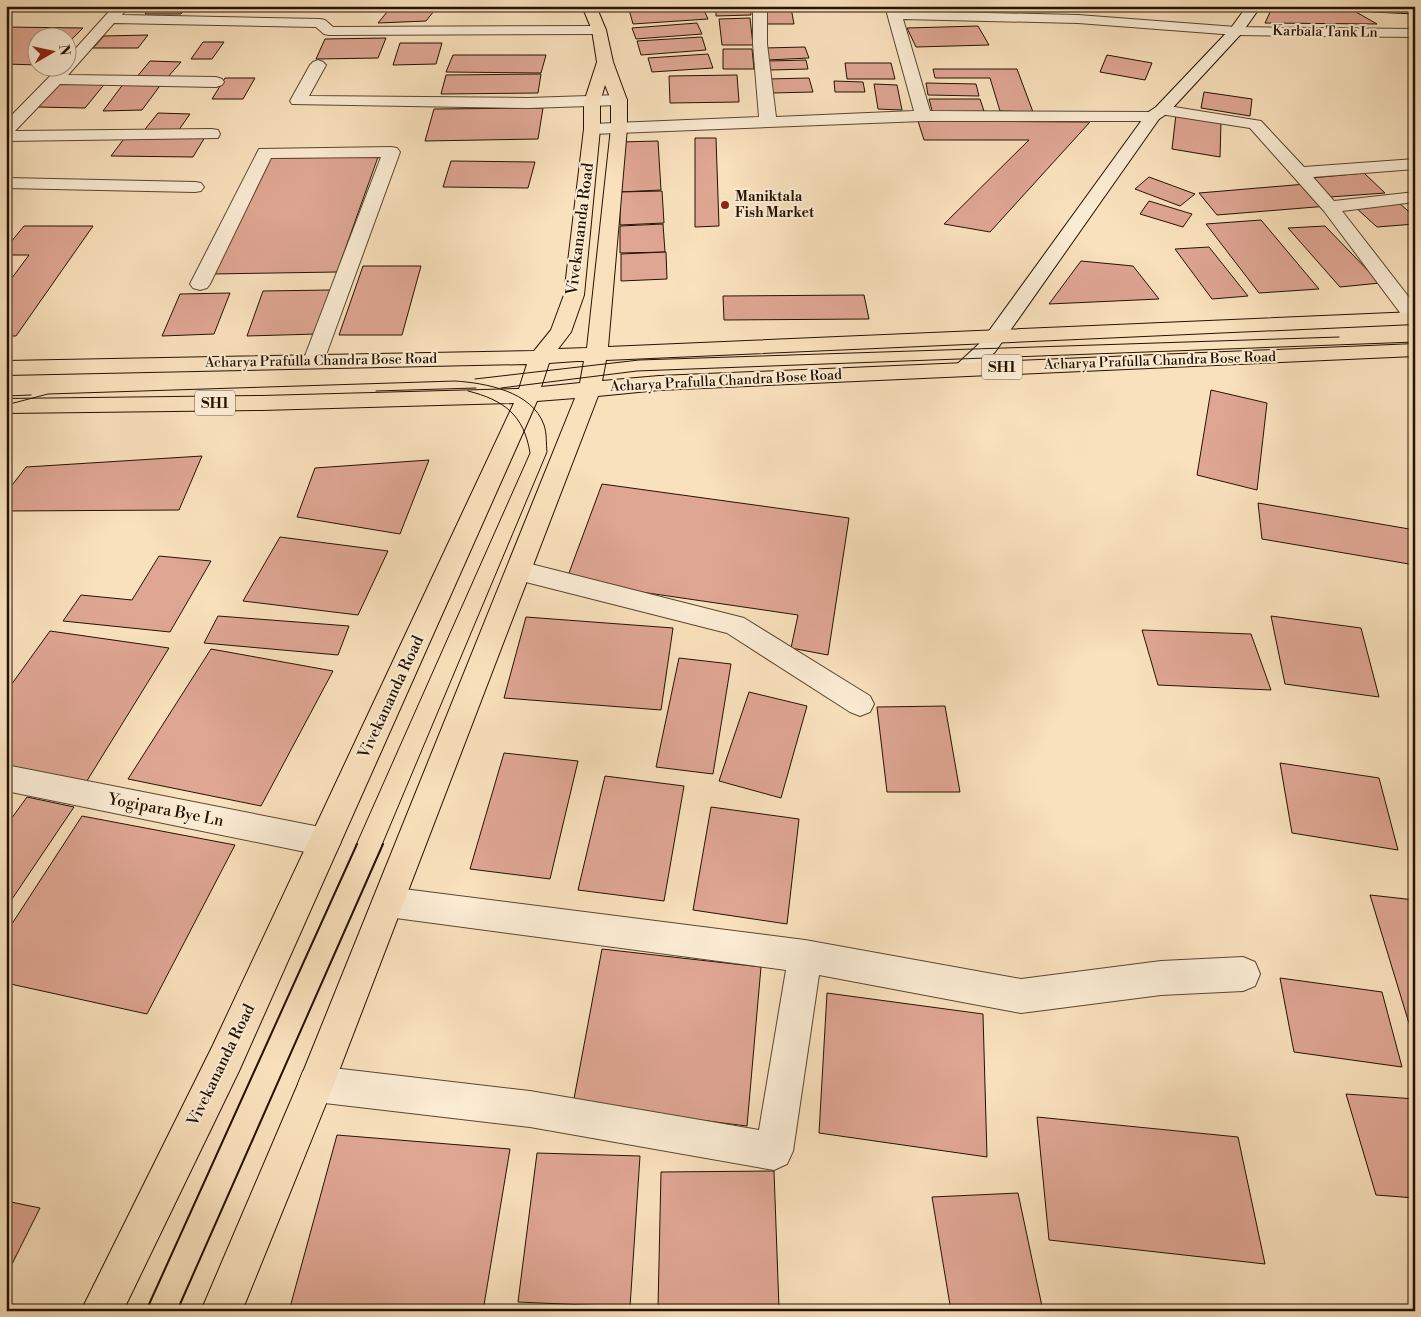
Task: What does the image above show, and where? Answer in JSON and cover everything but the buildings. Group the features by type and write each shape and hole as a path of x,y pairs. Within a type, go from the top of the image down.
{"main road":[{"name":"Vivekananda Road","path":"221,1311 316,1084 589,390 597,352 619,128 619,100 605,62 599,30 589,6"},
{"name":"Vivekananda Road","path":"101,1311 226,1058 528,395 540,356 561,332 574,295 592,129 592,102 605,62"},
{"name":"Acharya Prafulla Chandra Bose Road","path":"6,368 474,358 597,352 637,353 688,349 1414,318"},
{"name":"Acharya Prafulla Chandra Bose Road","path":"6,406 528,395 659,383 1415,350"}],"street":[{"path":"78,54 122,6"},
{"path":"760,6 760,44 768,121"},
{"path":"1069,6 1078,19"},
{"path":"963,369 988,347 994,336 1158,113 1236,31 1254,6"},
{"path":"893,10 923,116"},
{"name":"Karbala Tank Ln","path":"893,10 1078,19 1236,31 1415,33"},
{"path":"110,19 320,22 329,31 599,30"},
{"path":"318,65 298,101 592,102 619,100"},
{"path":"78,72 216,82"},
{"path":"6,131 56,78"},
{"path":"592,129 923,116 1158,113 1255,124 1330,207 1414,318"},
{"path":"6,136 212,134"},
{"path":"200,284 265,153 391,152 314,361"},
{"path":"1300,173 1415,164"},
{"path":"6,183 195,187"},
{"path":"1330,207 1415,197"},
{"path":"519,571 735,625 860,704"},
{"name":"Yogipara Bye Ln","path":"6,778 325,842"},
{"path":"388,902 804,956 1021,996 1161,978 1243,974"},
{"path":"316,1084 530,1109 774,1151 804,956"}],"tram line":[{"path":"475,379 639,360 1339,337"},
{"path":"501,388 637,371 1415,342"},
{"path":"6,405 48,394 455,381 480,384 506,391 529,404 538,413 545,428 547,452 382,845"},
{"path":"376,391 476,388"},
{"path":"356,845 530,453 523,429 510,411 492,399 468,391"},
{"path":"6,396 31,395"},
{"path":"146,1311 357,844"},
{"path":"177,1311 383,844"}],"place":[{"name":"Maniktala Fish Market","path":"725,205"}]}
